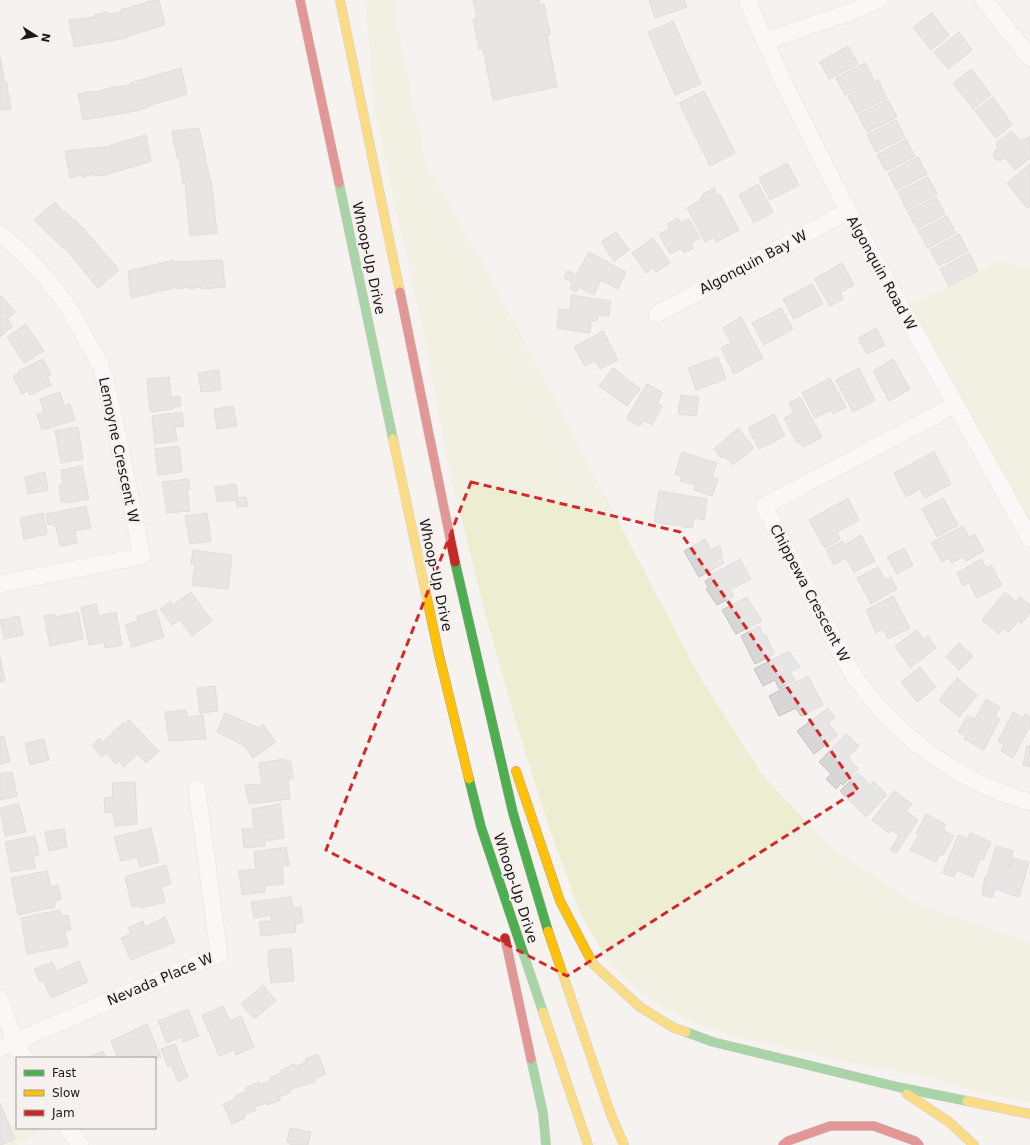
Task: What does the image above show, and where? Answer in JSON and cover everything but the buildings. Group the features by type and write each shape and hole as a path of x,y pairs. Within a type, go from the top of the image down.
{"highway":[{"name":"Whoop-Up Drive","path":"300,0 439,655 481,827 578,1120 588,1145"},
{"name":"Whoop-Up Drive","path":"340,0 465,610 513,813 553,945 611,1115 624,1145"},
{"path":"342,10 344,0"},
{"path":"465,610 505,736"},
{"path":"512,758 543,855 560,901 577,936 593,964 640,1007 674,1028 713,1042 898,1087 1030,1114"},
{"path":"481,827 499,911"},
{"path":"502,926 542,1113 546,1145"},
{"path":"898,1087 949,1122 974,1145"},
{"path":"783,1145 788,1141 830,1126 874,1126 915,1141 919,1145"}],"street":[{"name":"Algonquin Road W","path":"746,0 766,41 782,80 848,211 1030,539"},
{"path":"766,41 847,13 879,0"},
{"path":"984,0 1030,58"},
{"name":"Algonquin Bay W","path":"657,314 848,211"},
{"name":"Lemoyne Crescent W","path":"0,234 22,252 46,278 67,305 100,366 111,404 142,556 0,584"},
{"name":"Chippewa Crescent W","path":"955,405 764,506 847,665 869,697 900,730 930,754 966,777 1003,795 1030,802"},
{"name":"Nevada Place W","path":"7,1045 219,954 197,789"},
{"path":"0,999 7,1045 23,1057"},
{"path":"69,1129 80,1145"}],"highlighted area":[{"path":"471,482 680,532 858,790 567,976 326,850"}],"green space":[{"path":"365,0 395,0 397,25 426,164 492,280 698,674 763,776 830,847 911,901 1030,942 1030,1102 977,1092 928,1077 847,1062 729,1035 695,1024 653,1001 612,968 581,915 547,821 515,719 483,605 447,460 428,354 375,112"},
{"path":"998,261 1030,268 1030,539 902,308"},
{"path":"16,1124 16,1129 44,1129 16,1145 0,1145 0,1130"}],"traffic: fast":[{"path":"339,183 393,439"},
{"path":"455,562 513,813 548,931"},
{"path":"469,779 481,827 543,1012"},
{"path":"686,1032 713,1042 898,1087 967,1101"},
{"path":"531,1059 543,1113 546,1145"}],"traffic: slow":[{"path":"340,0 400,292"},
{"path":"393,439 439,655 469,779"},
{"path":"516,771 560,901 593,964 640,1007 674,1028 686,1032"},
{"path":"548,931 611,1115 624,1145"},
{"path":"543,1012 588,1145"},
{"path":"907,1094 949,1122 974,1145"},
{"path":"967,1101 1030,1114"}],"traffic: jam":[{"path":"300,0 339,183"},
{"path":"400,292 455,562"},
{"path":"505,938 531,1059"},
{"path":"783,1145 788,1141 830,1126 874,1126 915,1141 919,1145"}]}
